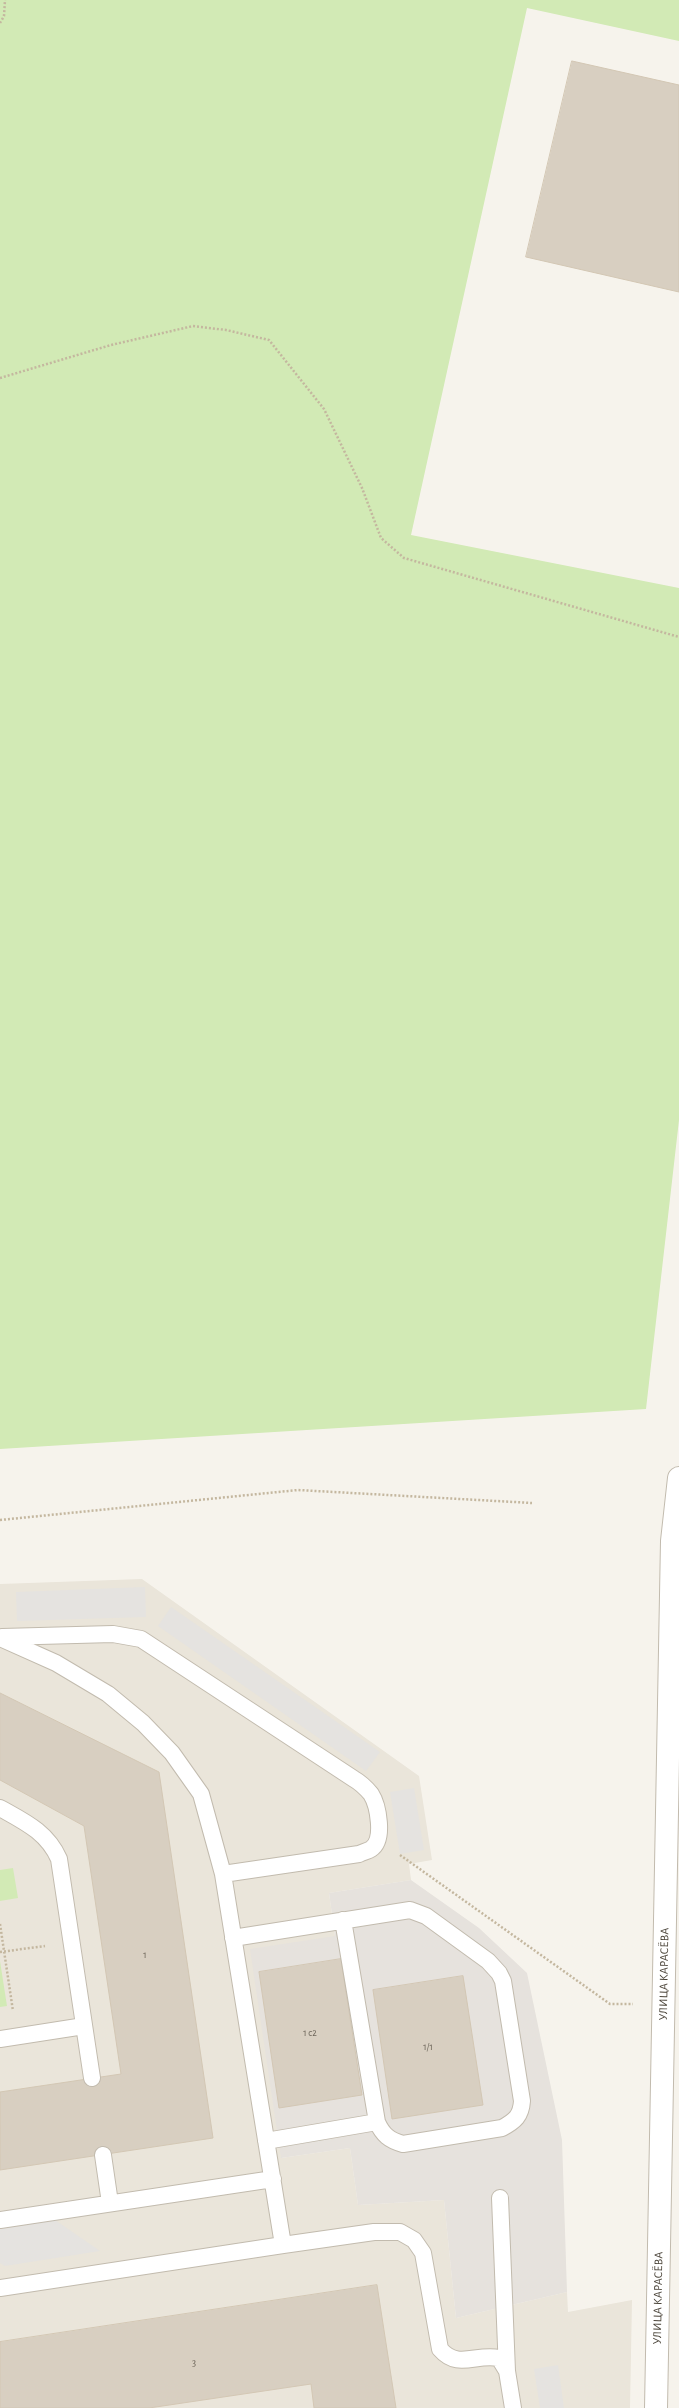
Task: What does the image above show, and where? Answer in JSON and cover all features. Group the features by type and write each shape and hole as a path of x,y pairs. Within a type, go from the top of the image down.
{"street":[{"name":"УЛИЦА КАРАСЁВА","path":"656,2408 672,1541 679,1478"}],"lane":[{"path":"0,1638 113,1634 126,1635 151,1644 364,1786 375,1803 378,1840 372,1849 359,1854 223,1874"},
{"path":"0,1638 56,1663 108,1694 148,1728 172,1753 201,1794 223,1874 283,2245"},
{"path":"0,1808 41,1831 54,1847 59,1858 92,2078"},
{"path":"233,1938 401,1910 416,1911 494,1966 501,1977 522,2101 521,2111 516,2121 502,2128 403,2144 392,2141 382,2133 377,2122 343,1920"},
{"path":"0,2039 84,2026"},
{"path":"266,2141 377,2122"},
{"path":"103,2155 110,2203"},
{"path":"0,2220 273,2179"},
{"path":"500,2198 507,2371 513,2408"},
{"path":"0,2288 374,2232 400,2232 414,2240 423,2254 440,2349 446,2357 458,2361 489,2356 499,2358 507,2371"}],"path":[{"path":"0,23 4,16 5,0"},
{"path":"0,378 111,345 193,326 226,330 269,340 324,409 362,488 381,538 404,558 679,637"},
{"path":"0,1520 298,1490 532,1503"},
{"path":"378,1840 610,2004 664,2004"},
{"path":"0,1924 17,2036"},
{"path":"0,1952 72,1942"}],"shaded area":[{"path":"142,1579 419,1776 432,1860 409,1864 411,1880 329,1893 335,1936 281,2158 350,2148 358,2205 444,2200 456,2318 567,2292 568,2312 632,2300 630,2408 0,2408 0,1584"},
{"path":"145,1587 146,1617 17,1621 16,1592"},
{"path":"171,1607 380,1752 366,1771 158,1626"},
{"path":"414,1788 424,1850 400,1854 390,1792"},
{"path":"411,1880 479,1928 527,1973 562,2140 567,2292 456,2318 444,2200 358,2205 350,2148 281,2158 250,1949 335,1936 329,1893"},
{"path":"55,2220 100,2251 5,2266 0,2263 0,2228"},
{"path":"558,2365 564,2408 540,2408 534,2369"}],"green space":[{"path":"0,0 679,0 679,41 527,8 411,535 679,588 679,1120 646,1409 0,1449"},
{"path":"13,1868 18,1898 0,1901 0,1870"},
{"path":"0,1961 7,2006 0,2007"}],"building":[{"path":"572,61 679,85 679,292 526,257"},
{"path":"0,1693 159,1772 213,2138 0,2170 0,2092 121,2074 84,1826 0,1780"},
{"path":"341,1959 362,2095 279,2108 259,1972"},
{"path":"463,1976 483,2105 392,2119 373,1990"},
{"path":"377,2285 396,2408 314,2408 311,2384 149,2408 0,2408 0,2342"}]}
